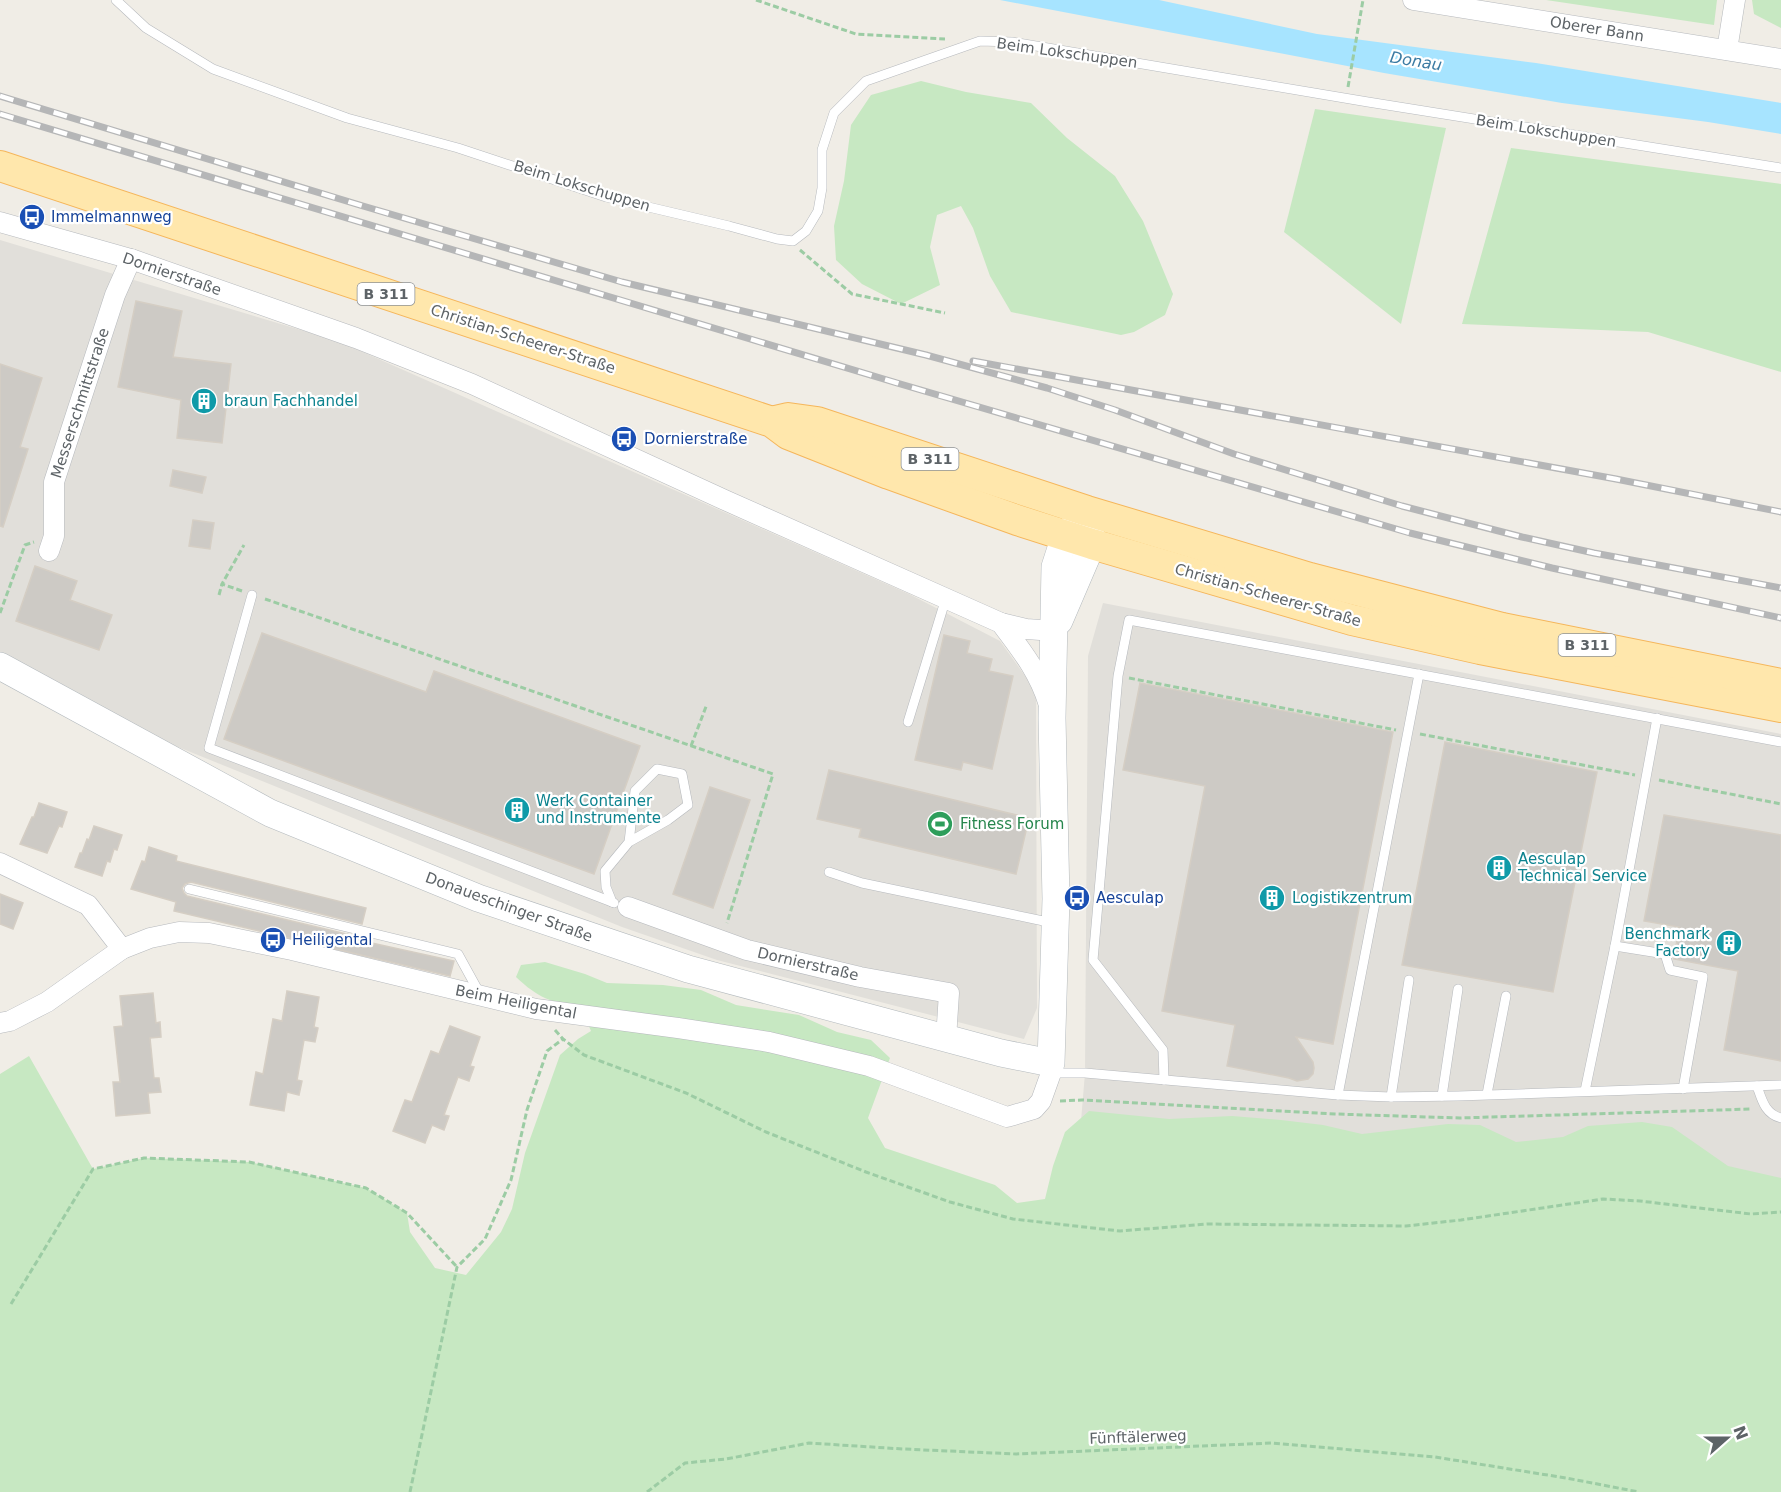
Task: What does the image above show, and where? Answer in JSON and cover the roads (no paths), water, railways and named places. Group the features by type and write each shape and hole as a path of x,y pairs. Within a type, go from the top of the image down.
{"main road":[{"name":"Christian-Scheerer-Straße","path":"0,166 772,422 788,434 889,474 1078,540 1352,620 1480,649 1781,707"},
{"name":"Christian-Scheerer-Straße","path":"772,422 788,418 817,422 1087,511 1310,578 1502,628 1781,684"}],"street":[{"name":"Oberer Bann","path":"1413,0 1781,59"},
{"path":"1727,50 1735,0"},
{"name":"Dornierstraße","path":"0,222 131,259 356,338 472,384 1000,623 1026,630 1055,631"},
{"name":"Messerschmittstraße","path":"52,543 54,482 115,295 131,259"},
{"name":"Dornierstraße","path":"1051,1068 1056,924 1052,718 1055,567 1078,540 1087,511"},
{"name":"Dornierstraße","path":"1000,623 1030,661 1041,682 1052,718"},
{"name":"Donaueschinger Straße","path":"0,666 270,813 478,898 688,969 1051,1068"},
{"path":"0,863 88,905 122,949"},
{"name":"Dornierstraße","path":"620,905 747,950 860,977 949,993 946,1039"},
{"name":"Beim Heiligental","path":"0,1023 10,1021 47,1002 122,949 150,938 179,932 209,933 292,950 536,1009 769,1042 869,1066 1007,1117 1034,1109 1041,1101 1051,1068"}],"lane":[{"name":"Beim Lokschuppen","path":"116,0 146,28 213,69 347,118 458,147 606,197 793,241 806,231 818,211 822,188 822,150 834,113 866,81 980,41 1012,42 1781,168"},
{"path":"252,595 209,748 620,905"},
{"path":"908,722 946,598"},
{"path":"1164,1080 1163,1050 1093,960 1118,676 1130,620 1781,742"},
{"path":"1338,1095 1419,674"},
{"path":"1585,1091 1615,946 1657,718"},
{"path":"620,905 606,887 605,871 628,842 668,820 688,805 682,774 657,769 635,791 628,842"},
{"path":"829,872 862,883 1056,924"},
{"path":"189,889 458,954 481,996"},
{"path":"1615,946 1665,954 1670,970 1703,977 1683,1089"},
{"path":"1391,1097 1409,980"},
{"path":"1442,1096 1458,989"},
{"path":"1487,1094 1506,996"},
{"path":"1051,1068 1338,1095 1391,1097 1781,1085"},
{"path":"1757,1086 1765,1108 1773,1116 1781,1118"}],"water":[{"name":"Donau","path":"1000,0 1159,0 1317,34 1536,63 1781,103 1781,134 1562,103 1384,73"}],"railway":[{"path":"0,96 622,282 926,355 1047,388 1115,410 1234,454 1402,506 1594,553 1781,588"},
{"path":"0,114 897,383 1410,533 1552,568 1781,618"},
{"path":"973,361 1616,479 1781,512"}],"place":[{"name":"Immelmannweg","path":"32,217"},
{"name":"braun Fachhandel","path":"204,401"},
{"name":"Dornierstraße","path":"624,439"},
{"name":"Werk Container und Instrumente","path":"517,810"},
{"name":"Fitness Forum","path":"940,824"},
{"name":"Aesculap Technical Service","path":"1499,868"},
{"name":"Aesculap","path":"1077,898"},
{"name":"Logistikzentrum","path":"1272,898"},
{"name":"Heiligental","path":"273,940"},
{"name":"Benchmark Factory","path":"1729,943"}]}
